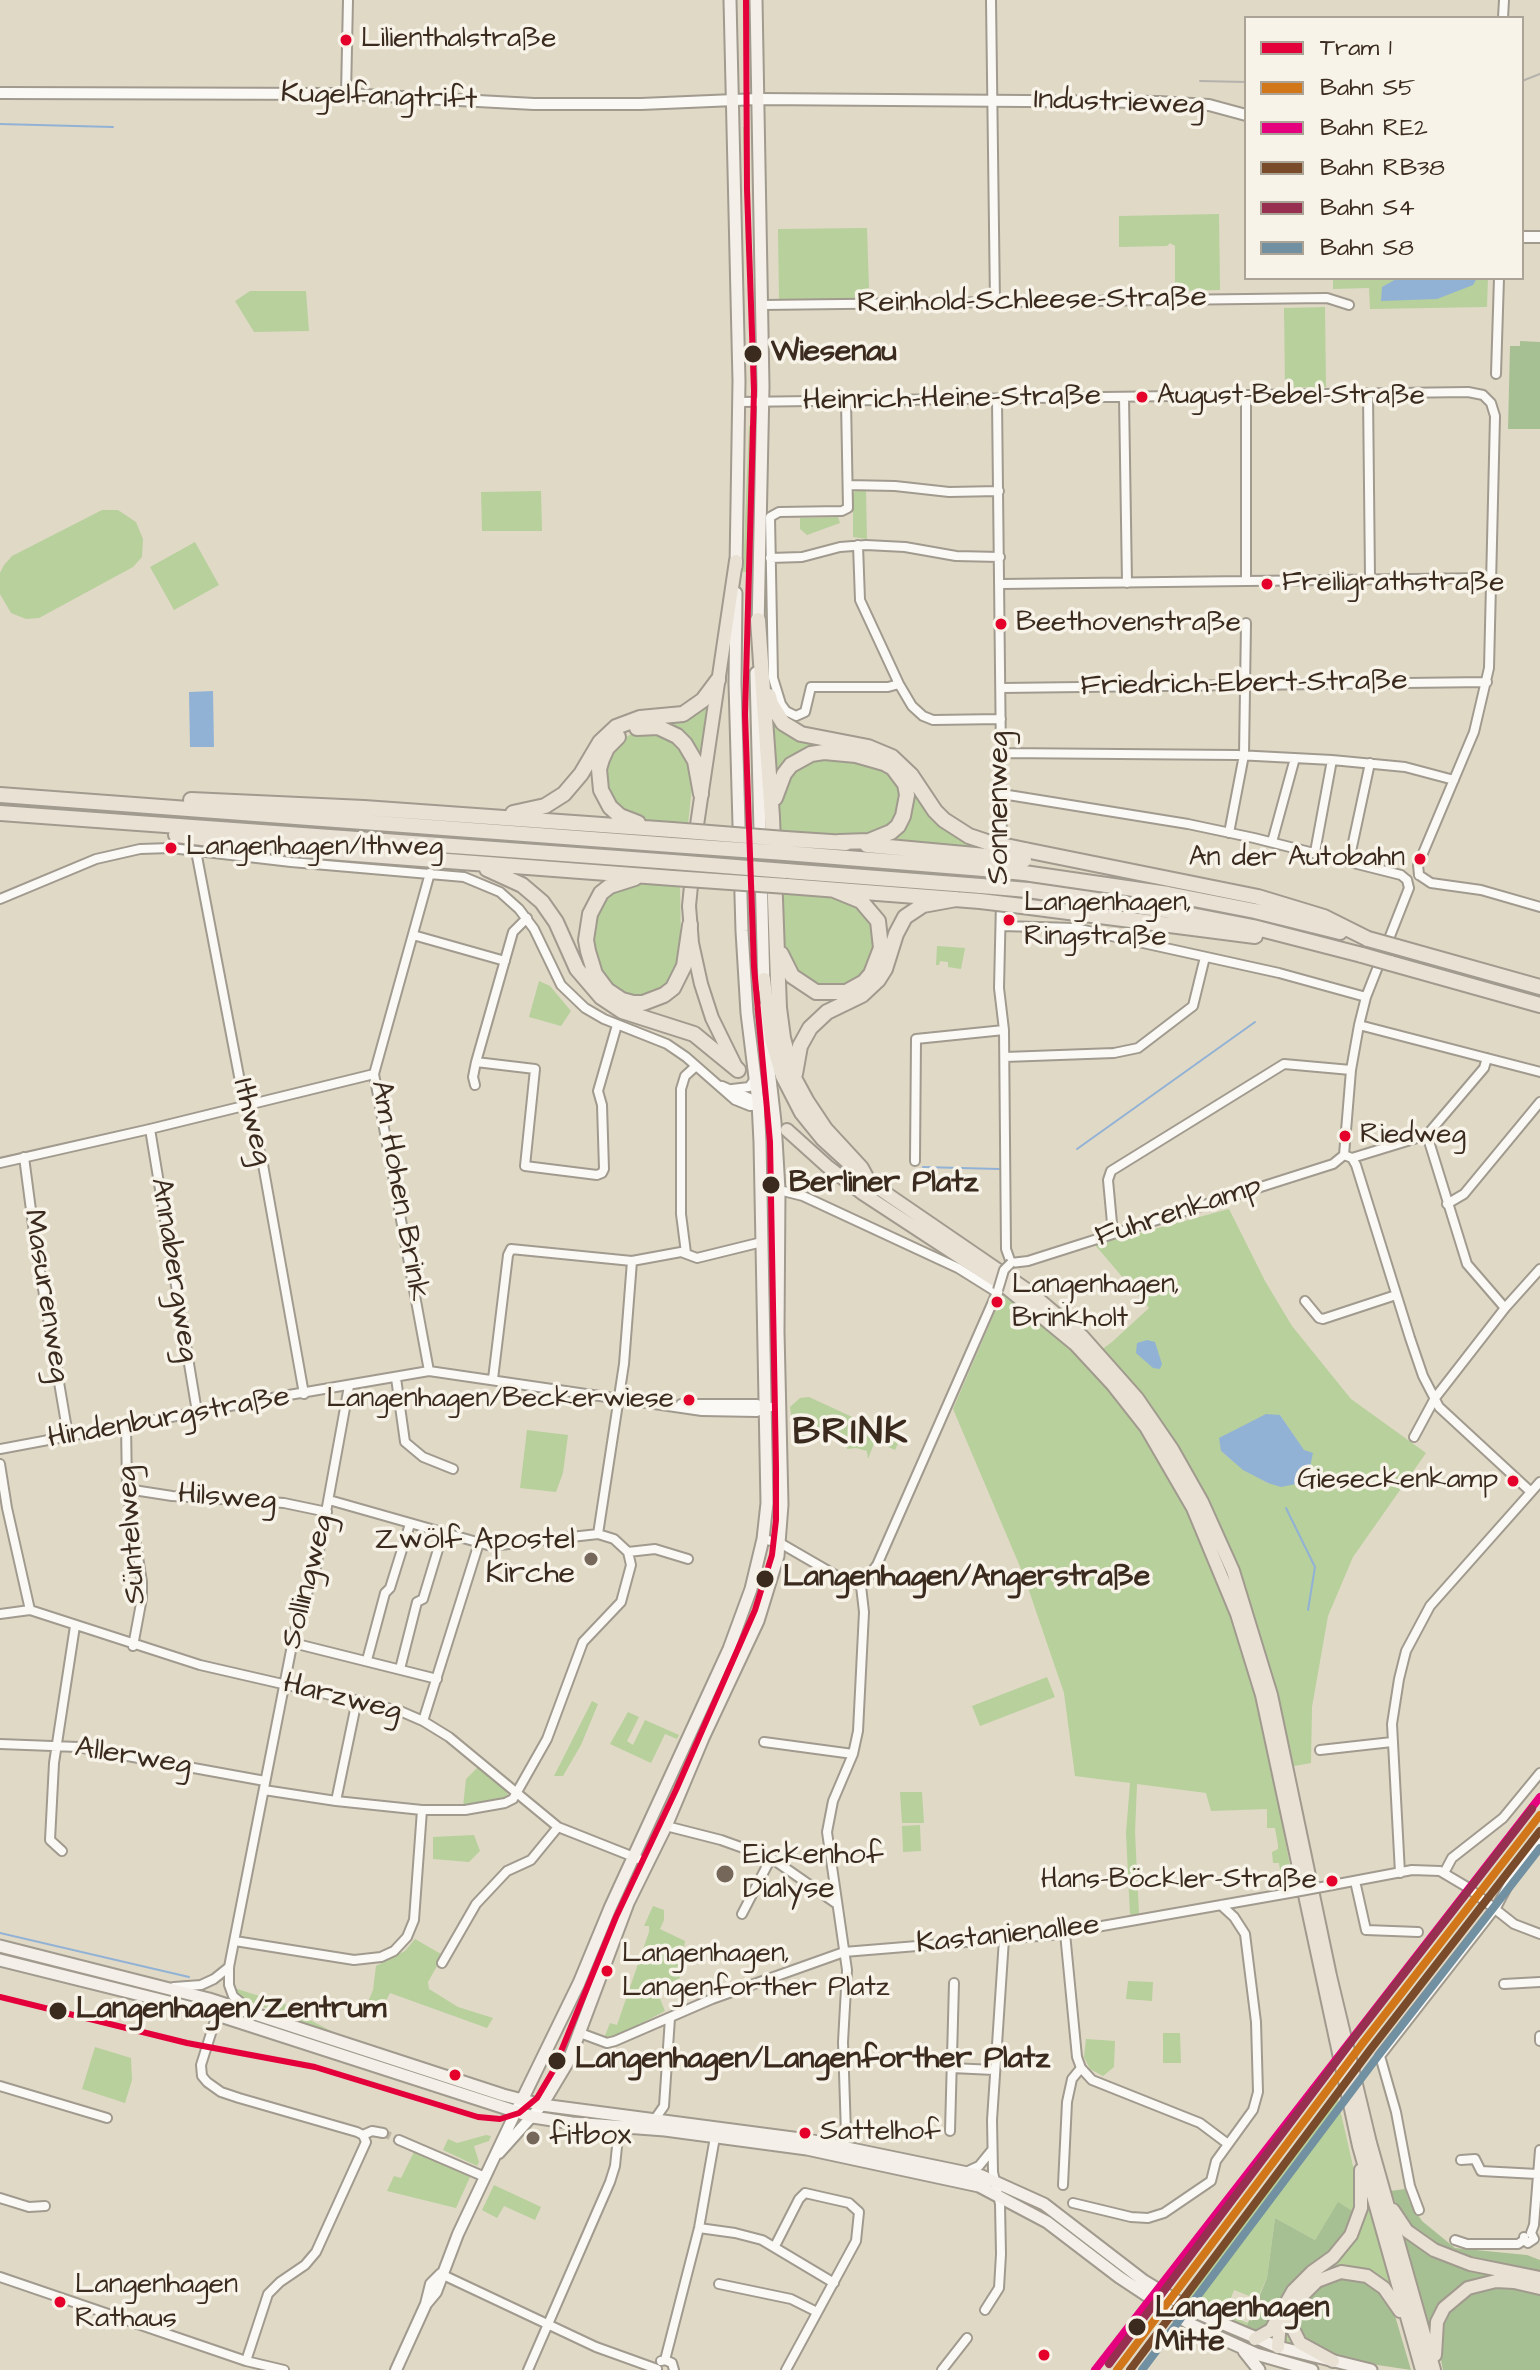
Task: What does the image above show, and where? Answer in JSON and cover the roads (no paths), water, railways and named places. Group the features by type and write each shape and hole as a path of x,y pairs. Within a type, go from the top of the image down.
{"highway":[{"path":"673,870 617,883 601,893 595,902 586,940 600,983 614,996 643,1003 664,995 673,988 684,966 701,794 736,561"},
{"path":"758,620 772,817 780,1024 794,1078 825,1129 861,1168 868,1181"},
{"path":"762,660 771,704 783,723 814,739 881,751 902,765 935,811 969,836 985,856"},
{"path":"446,814 516,813 545,806 573,785 600,742 616,727 640,718 683,714 703,700 718,680"},
{"path":"672,838 620,816 604,799 599,769 607,748 633,729 644,727 668,731 685,744 691,754 701,794"},
{"path":"772,817 779,783 791,765 801,758 824,752 856,755 884,763 893,768 905,784 907,795 903,816 891,832 869,841 785,846"},
{"path":"0,795 985,856 1024,861 1368,939 1540,987"},
{"path":"87,802 130,798 303,804 446,814 672,838"},
{"path":"0,813 673,870 1028,890 1165,910 1253,927 1540,1005"},
{"path":"86,819 127,829 289,848 655,876"},
{"path":"839,842 1131,872 1258,897 1324,917 1368,939"},
{"path":"459,861 509,877 533,893 556,922 585,981 610,1004 635,1016 694,1034 738,1070"},
{"path":"777,939 787,970 816,992 846,992 864,982 880,958 881,930 874,915 861,901 834,890 786,878"},
{"path":"834,890 980,901 1319,943"},
{"path":"794,1078 797,1056 810,1028 827,1012 862,995 878,980 905,917 923,905 956,899"},
{"path":"690,925 703,993 738,1070"},
{"path":"764,979 771,1039 790,1093 822,1139 868,1181 1030,1292 1082,1336 1137,1398 1172,1449 1202,1502 1233,1571 1271,1695 1330,1976 1384,2193 1435,2370"},
{"path":"787,1130 850,1184 1007,1288 1052,1323 1097,1366 1130,1405 1174,1472 1206,1535 1227,1588 1262,1695 1359,2146 1422,2370"},
{"path":"1255,2339 1271,2330 1293,2291 1343,2246 1357,2222 1362,2192 1359,2146"},
{"path":"1384,2193 1407,2231 1434,2250 1470,2264 1540,2278"},
{"path":"1333,2361 1300,2343 1291,2325 1299,2299 1307,2289 1326,2276 1341,2272 1357,2273 1376,2281 1392,2296 1411,2330"},
{"path":"1435,2370 1437,2322 1444,2308 1455,2297 1478,2284 1496,2281 1540,2288"},
{"path":"1273,2361 1281,2314"}],"main road":[{"path":"522,2100 581,1978 733,1641 756,1572 767,1503 758,1104 749,1034 741,888 735,683 739,402 730,0"},
{"path":"542,2105 558,2080 580,2033 620,1922 762,1612 780,1543 779,1190 762,999 762,890 755,705 762,402 756,0"},
{"path":"0,1946 221,2002 542,2105 844,2146 996,2181 1044,2204 1144,2281 1174,2300 1255,2339 1273,2361"},
{"path":"0,1960 217,2015 533,2117 715,2137 843,2156 979,2186 1028,2210 1166,2310 1240,2348 1304,2369"},
{"path":"1240,2348 1259,2370"},
{"path":"1273,2361 1333,2361 1371,2370"}],"street":[{"path":"346,94 348,0"},
{"name":"Industrieweg","path":"991,0 992,102"},
{"name":"Kugelfangtrift","path":"0,93 346,94 534,104 758,99"},
{"name":"Industrieweg","path":"758,99 1182,102 1244,114"},
{"path":"992,102 995,303"},
{"path":"1496,374 1499,280"},
{"name":"Reinhold-Schleese-Straße","path":"762,305 1327,298 1349,305"},
{"name":"Heinrich-Heine-Straße","path":"739,402 1473,392 1487,399 1494,409 1492,578"},
{"path":"1368,394 1370,578"},
{"path":"1246,396 1246,580"},
{"path":"1124,397 1127,583"},
{"name":"Sonnenweg","path":"997,400 1002,753 999,988 1005,1057 1006,1249 1011,1263"},
{"path":"846,401 848,508 842,511 772,514 770,521 772,666 778,699 786,711 799,716 805,712 811,687 888,687 899,684"},
{"path":"848,485 949,492 999,491"},
{"path":"770,558 802,557 858,545 905,547 956,556 1000,557"},
{"path":"858,545 860,600 912,706 928,718 943,721 1001,719"},
{"path":"1001,584 1492,578 1487,682 1474,732 1418,865 1419,875"},
{"path":"1229,833 1244,755 1246,623"},
{"name":"Friedrich-Ebert-Straße","path":"1001,688 1487,682"},
{"path":"1002,753 1244,755 1332,760 1411,768 1454,780"},
{"path":"1272,842 1295,758"},
{"path":"1315,852 1332,760"},
{"path":"1349,861 1370,763"},
{"path":"1002,794 1272,842 1401,875 1407,880 1409,888 1366,997 1359,1025 1351,1070 1348,1156 1423,1376 1439,1407 1531,1492"},
{"path":"0,899 110,854 159,848 464,877 489,886 512,902 527,918 565,991 594,1014 655,1037 677,1050 735,1100 745,1105 773,1105"},
{"name":"Ithweg","path":"196,851 247,1105 262,1159 304,1394"},
{"name":"Am Hohen Brink","path":"429,1371 374,1074 430,873"},
{"path":"1407,880 1419,875"},
{"path":"1419,875 1431,883 1481,890 1540,907"},
{"path":"475,1085 476,1062 513,932 527,918"},
{"path":"1001,926 1064,926 1279,973 1366,997"},
{"path":"413,935 505,961"},
{"path":"1005,1057 1114,1053 1138,1048 1193,1006 1205,957"},
{"path":"476,1062 535,1069 525,1166 597,1175 604,1169 602,1105 598,1091 617,1025"},
{"path":"1359,1025 1540,1072"},
{"path":"915,1161 916,1039 1004,1030"},
{"path":"1487,1058 1484,1068 1427,1135 1470,1271 1505,1308"},
{"path":"1113,1234 1108,1180 1111,1171 1284,1064 1351,1070"},
{"path":"686,1253 681,1214 681,1089 685,1076 696,1066"},
{"path":"0,1163 374,1074"},
{"path":"727,1089 742,1090 755,1079"},
{"path":"712,1080 758,1104"},
{"path":"1447,1204 1464,1194 1540,1102"},
{"name":"Annabergweg","path":"150,1129 197,1412"},
{"name":"Fuhrenkamp","path":"1011,1263 1028,1261 1333,1164 1348,1156 1427,1135"},
{"name":"Masurenweg","path":"24,1157 68,1435"},
{"path":"779,1190 803,1196 958,1268 998,1291"},
{"path":"493,1379 511,1249 632,1261 681,1252 697,1258 762,1242"},
{"path":"598,1534 627,1336 632,1261"},
{"path":"844,2146 843,2042 847,1984 827,1840 828,1820 836,1791 853,1754 858,1731 864,1612 861,1586 877,1565 998,1291 1004,1270 1011,1263"},
{"path":"1414,1437 1435,1398 1505,1308 1540,1269"},
{"path":"1305,1301 1323,1319 1396,1295"},
{"name":"Hindenburgstraße","path":"0,1449 429,1371 693,1410 757,1412 764,1407 781,1407"},
{"path":"396,1378 405,1442 423,1457 453,1469"},
{"name":"Sollingweg","path":"229,1967 284,1683 316,1567 349,1386"},
{"name":"Süntelweg","path":"126,1424 127,1489 142,1582 133,1646"},
{"path":"0,1464 30,1610"},
{"path":"1400,1873 1392,1742 1394,1704 1406,1651 1417,1629 1448,1585 1540,1482"},
{"name":"Hilsweg","path":"127,1489 172,1496 284,1503 327,1512"},
{"path":"329,1500 479,1543 503,1546 598,1534 614,1539 628,1552 631,1565 621,1602 583,1642 547,1739 517,1793"},
{"path":"367,1660 385,1593 390,1588 410,1524"},
{"path":"400,1669 417,1602 423,1599 443,1533"},
{"path":"763,1539 780,1543 837,1576 861,1586"},
{"path":"423,1721 479,1543"},
{"path":"628,1552 655,1549 688,1559"},
{"name":"Harzweg","path":"0,1614 30,1610 133,1646 200,1665 357,1700 423,1721 466,1748 558,1827 649,1863"},
{"path":"62,1851 50,1840 55,1746 75,1626"},
{"path":"293,1643 437,1679"},
{"path":"336,1801 357,1700"},
{"path":"764,1742 853,1754"},
{"path":"1320,1750 1392,1742"},
{"name":"Allerweg","path":"0,1744 78,1747 336,1801 422,1810 465,1810 505,1803 517,1793"},
{"path":"1540,1773 1503,1818 1452,1858 1444,1873 1518,1926 1540,1934"},
{"path":"235,1941 354,1960 381,1957 394,1951 407,1937 414,1920 422,1810"},
{"path":"666,1826 721,1840 771,1858 837,1904"},
{"path":"442,1963 476,1904 507,1871 531,1860 558,1827"},
{"path":"1419,2210 1410,2186 1396,2112 1380,2056 1495,1910 1519,1865 1540,1838"},
{"path":"742,1914 771,1858"},
{"name":"Kastanienallee","path":"580,2033 610,2043 712,1999 844,1952 1065,1933 1400,1873 1424,1870 1444,1873"},
{"path":"1355,1881 1366,1930 1418,1932"},
{"path":"1073,2203 1131,2217 1157,2216 1211,2181 1216,2161 1257,2102 1258,2046 1245,1934 1221,1905"},
{"path":"1065,1933 1081,2068 1092,2080 1200,2123 1228,2144"},
{"path":"985,2310 999,2288 1001,2222 992,2150 994,2070 1004,1939"},
{"path":"169,1988 201,1985 229,1967"},
{"path":"229,1967 229,1985 233,1996 251,2011"},
{"path":"1504,1984 1540,1982"},
{"path":"950,2131 954,1983"},
{"path":"221,2002 201,2065 202,2076 212,2087 363,2135 372,2131 383,2133"},
{"path":"655,2119 664,2106 670,2018"},
{"path":"952,2068 994,2070"},
{"path":"1063,2185 1067,2102 1072,2079 1081,2068"},
{"path":"0,2086 107,2118"},
{"path":"396,2370 426,2304 431,2284 441,2274 522,2100"},
{"path":"492,2160 542,2105"},
{"path":"528,2370 610,2182 619,2127"},
{"path":"247,2361 268,2294 305,2265 316,2252 366,2145 363,2135"},
{"path":"665,2360 699,2228 715,2137"},
{"path":"399,2140 485,2177"},
{"path":"966,2172 979,2166 992,2150"},
{"path":"1455,2240 1467,2244 1518,2244 1527,2237 1534,2225 1540,2150"},
{"path":"1461,2160 1475,2159 1481,2171 1537,2174"},
{"path":"775,2246 805,2193 855,2207 859,2212 859,2233 786,2370"},
{"path":"0,2198 29,2207 45,2206"},
{"path":"1001,2222 1013,2210 1028,2210"},
{"path":"699,2228 745,2235 775,2246 834,2283"},
{"path":"441,2274 623,2359 657,2369 659,2362 665,2360 672,2363 674,2370"},
{"path":"0,2277 247,2361 284,2370"},
{"path":"719,2284 791,2299 817,2312"},
{"path":"942,2370 967,2338"},
{"path":"247,2361 260,2370"}],"water":[{"path":"1394,280 1476,280 1473,285 1437,299 1381,301 1382,287"},
{"path":"213,691 214,747 190,747 189,692"},
{"path":"1147,1340 1155,1342 1162,1364 1160,1369 1153,1368 1136,1353 1137,1343"},
{"path":"1266,1414 1280,1415 1304,1450 1313,1453 1308,1476 1296,1484 1281,1487 1268,1483 1243,1470 1221,1451 1219,1438"}],"waterway":[{"path":"0,124 113,127"},
{"path":"1077,1149 1255,1022"},
{"path":"923,1167 999,1169"},
{"path":"1286,1508 1315,1567 1308,1610"},
{"path":"0,1933 189,1977"}],"tunnel":[{"path":"383,2133 399,2140"}],"railway":[{"path":"1524,80 1540,74"},
{"path":"1200,81 1244,82"}],"tram line":[{"name":"1","path":"0,1997 187,2043 315,2067 478,2117 500,2119 519,2113 537,2098 553,2071 616,1917 755,1610 772,1555 776,1520 776,1467 770,1142 754,967 745,715 754,391 747,189 746,0"}],"rail line":[{"name":"RE2","path":"1095,2370 1540,1797"},
{"name":"S4","path":"1109,2364 1354,2038 1532,1809"},
{"name":"S5","path":"1117,2370 1362,2044 1540,1815"},
{"name":"RB38","path":"1130,2370 1370,2050 1540,1831"},
{"name":"S8","path":"1142,2370 1378,2056 1540,1848"}],"place":[{"name":"Lilienthalstraße","path":"346,40"},
{"name":"Wiesenau","path":"753,354"},
{"name":"August-Bebel-Straße","path":"1142,397"},
{"name":"Freiligrathstraße","path":"1267,584"},
{"name":"Beethovenstraße","path":"1001,624"},
{"name":"Langenhagen/Ithweg","path":"171,848"},
{"name":"An der Autobahn","path":"1420,859"},
{"name":"Langenhagen, Ringstraße","path":"1009,920"},
{"name":"Riedweg","path":"1345,1136"},
{"name":"Berliner Platz","path":"771,1185"},
{"name":"Langenhagen, Brinkholt","path":"997,1302"},
{"name":"Langenhagen/Beckerwiese","path":"689,1400"},
{"name":"Gieseckenkamp","path":"1513,1481"},
{"name":"Zwölf Apostel Kirche","path":"591,1559"},
{"name":"Langenhagen/Angerstraße","path":"765,1579"},
{"name":"Eickenhof Dialyse","path":"725,1874"},
{"name":"Hans-Böckler-Straße","path":"1332,1881"},
{"name":"Langenhagen, Langenforther Platz","path":"607,1971"},
{"name":"Langenhagen/Zentrum","path":"58,2011"},
{"name":"Langenhagen/Langenforther Platz","path":"557,2061"},
{"name":"Sattelhof","path":"805,2133"},
{"name":"fitbox","path":"533,2138"},
{"name":"Langenhagen Rathaus","path":"60,2302"},
{"name":"Langenhagen Mitte","path":"1137,2327"}],"district":[{"name":"BRINK","path":"851,1435"}]}
